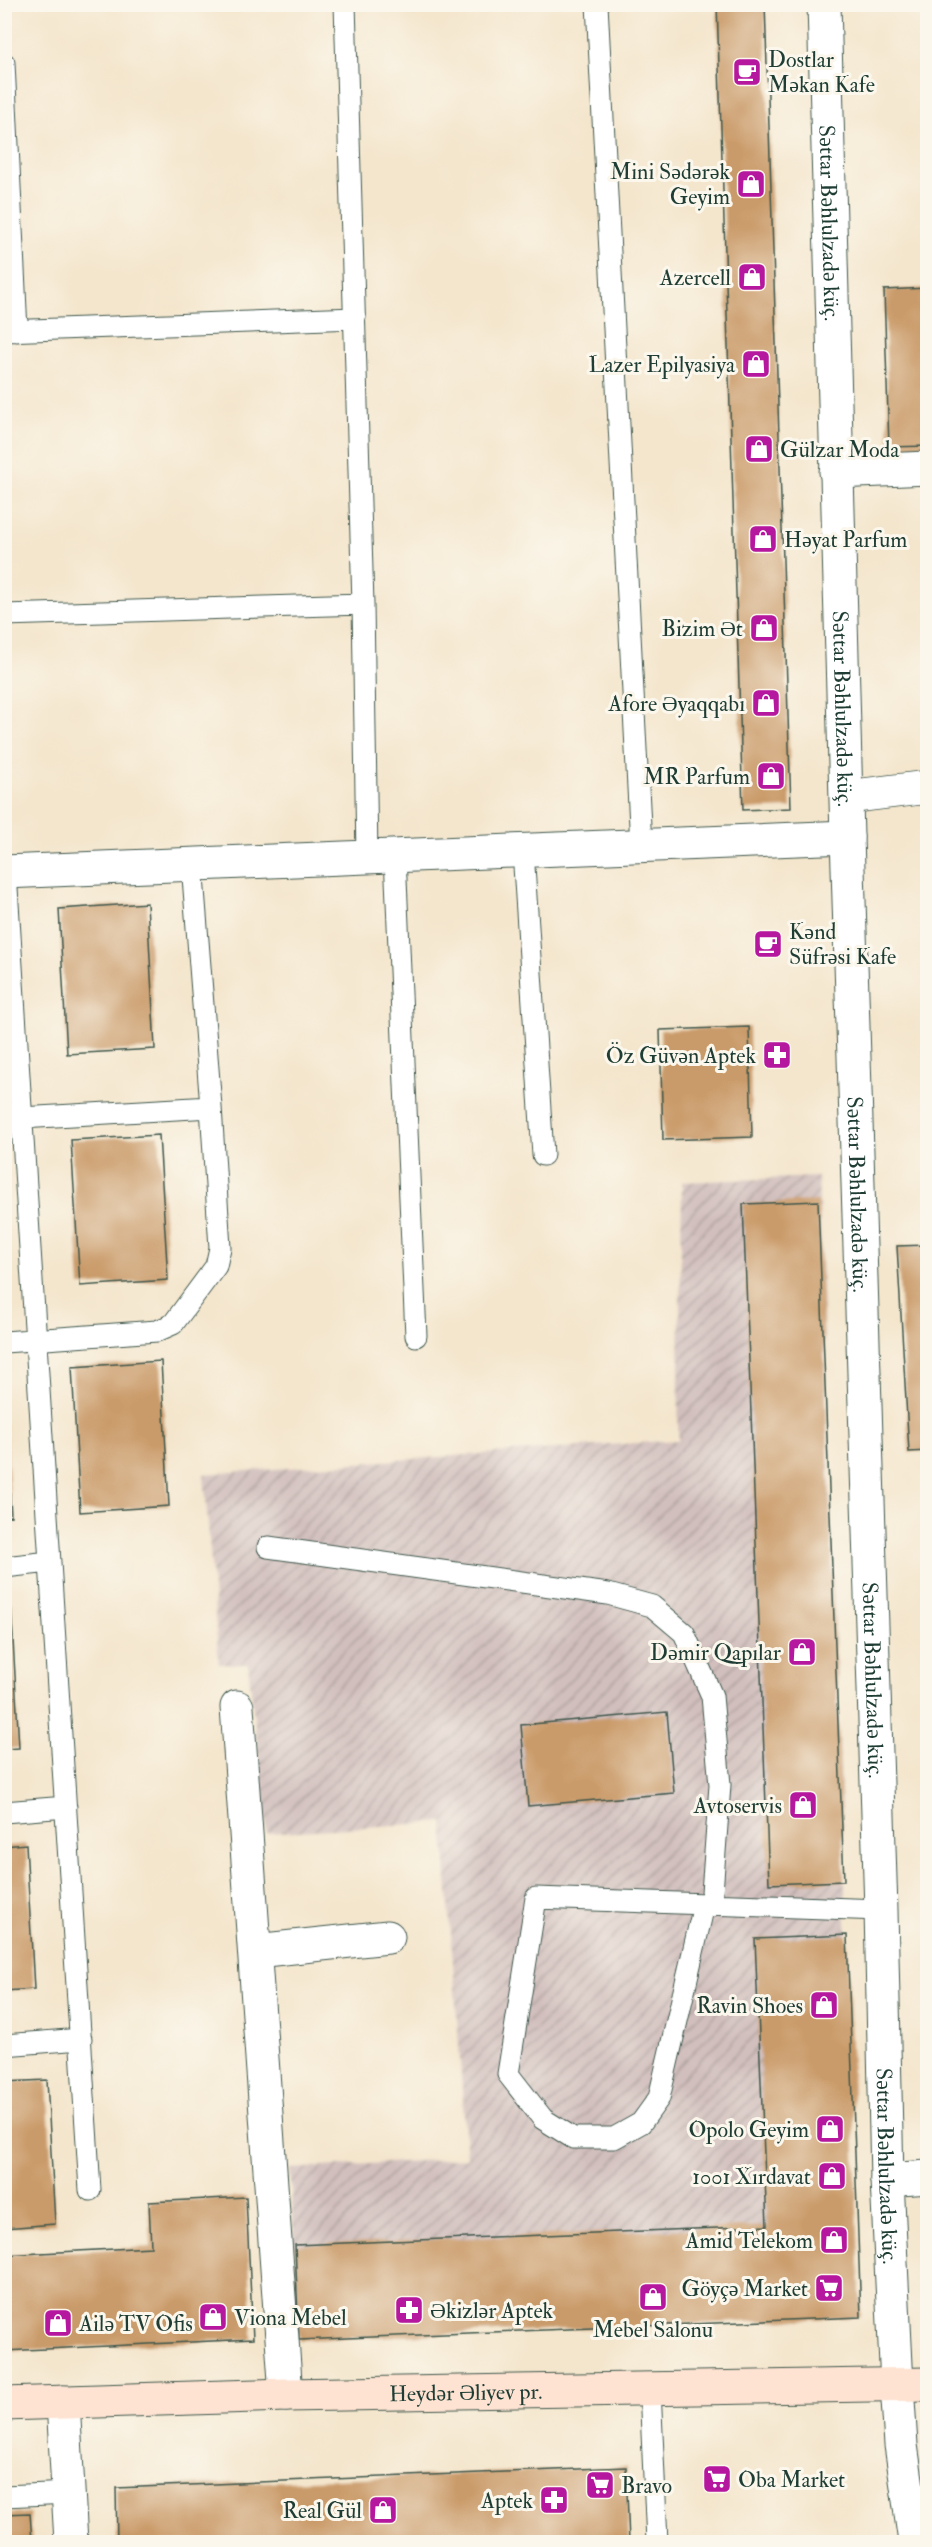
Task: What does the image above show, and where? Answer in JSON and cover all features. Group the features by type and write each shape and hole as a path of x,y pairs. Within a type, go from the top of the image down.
{"main road":[{"name":"Heydər Əliyev pr.","path":"4,2404 286,2395 912,2385"}],"street":[{"name":"Səttar Bəhlulzadə küç.","path":"824,4 836,472 881,1910 887,2180 912,2385 901,2445 918,2529"},
{"path":"836,472 927,468"},
{"path":"847,797 927,787"},
{"path":"5,872 847,837"},
{"path":"237,1707 286,2395"},
{"path":"255,1951 388,1937"},
{"path":"887,2180 927,2177"},
{"path":"63,2402 71,2542"}],"lane":[{"path":"345,4 363,604 416,1336"},
{"path":"597,4 640,845"},
{"path":"4,63 11,331 355,318"},
{"path":"4,615 363,604"},
{"path":"524,850 543,1155"},
{"path":"4,1342 157,1331 173,1324 216,1266 220,1248 212,1107 192,864"},
{"path":"5,872 13,1119 37,1340 90,2190"},
{"path":"13,1119 212,1107"},
{"path":"268,1546 608,1594 652,1606 684,1633 712,1696 720,1785 707,1905 659,2097 641,2123 614,2138 573,2138 543,2119 508,2074 536,1898 707,1905 881,1910"},
{"path":"4,1567 50,1562"},
{"path":"4,1812 66,1807"},
{"path":"4,2045 81,2039"},
{"path":"650,2389 657,2542"},
{"path":"4,2496 69,2493"}],"shaded area":[{"path":"818,1177 861,2317 299,2340 290,2169 467,2158 443,1822 267,1833 248,1664 219,1664 204,1474 678,1440 682,1182"}],"building":[{"path":"717,4 765,4 791,808 743,810"},
{"path":"928,288 928,446 889,447 884,290"},
{"path":"147,903 155,1049 67,1054 59,909"},
{"path":"749,1027 752,1137 663,1140 660,1030"},
{"path":"159,1135 168,1280 80,1286 71,1140"},
{"path":"818,1201 844,1881 769,1884 743,1204"},
{"path":"928,1245 928,1451 909,1452 897,1246"},
{"path":"161,1361 169,1506 80,1512 72,1367"},
{"path":"4,1424 6,1424 11,1516 4,1517"},
{"path":"11,1603 19,1748 4,1749 4,1604"},
{"path":"667,1712 674,1793 528,1806 521,1725"},
{"path":"26,1844 34,1989 4,1991 4,1846"},
{"path":"847,1935 861,2317 299,2340 295,2245 767,2226 755,1939"},
{"path":"47,2080 55,2224 4,2228 4,2082"},
{"path":"246,2197 253,2339 4,2351 4,2255 151,2247 149,2202"},
{"path":"626,2467 629,2542 117,2542 116,2488"},
{"path":"30,2513 32,2542 4,2542 4,2514"}],"place":[{"name":"Dostlar Məkan Kafe","path":"747,72"},
{"name":"Mini Sədərək Geyim","path":"751,184"},
{"name":"Azercell","path":"752,277"},
{"name":"Lazer Epilyasiya","path":"756,364"},
{"name":"Gülzar Moda","path":"759,449"},
{"name":"Həyat Parfum","path":"763,539"},
{"name":"Bizim Ət","path":"764,628"},
{"name":"Afore Əyaqqabı","path":"766,703"},
{"name":"MR Parfum","path":"771,776"},
{"name":"Kənd Süfrəsi Kafe","path":"768,944"},
{"name":"Öz Güvən Aptek","path":"777,1055"},
{"name":"Dəmir Qapılar","path":"802,1652"},
{"name":"Avtoservis","path":"803,1805"},
{"name":"Ravin Shoes","path":"824,2005"},
{"name":"Opolo Geyim","path":"830,2129"},
{"name":"1001 Xırdavat","path":"832,2176"},
{"name":"Amid Telekom","path":"834,2240"},
{"name":"Göyçə Market","path":"829,2288"},
{"name":"Mebel Salonu","path":"653,2297"},
{"name":"Əkizlər Aptek","path":"409,2310"},
{"name":"Viona Mebel","path":"213,2317"},
{"name":"Ailə TV Ofis","path":"58,2323"},
{"name":"Oba Market","path":"717,2479"},
{"name":"Bravo","path":"600,2485"},
{"name":"Aptek","path":"554,2500"},
{"name":"Real Gül","path":"383,2510"}]}
